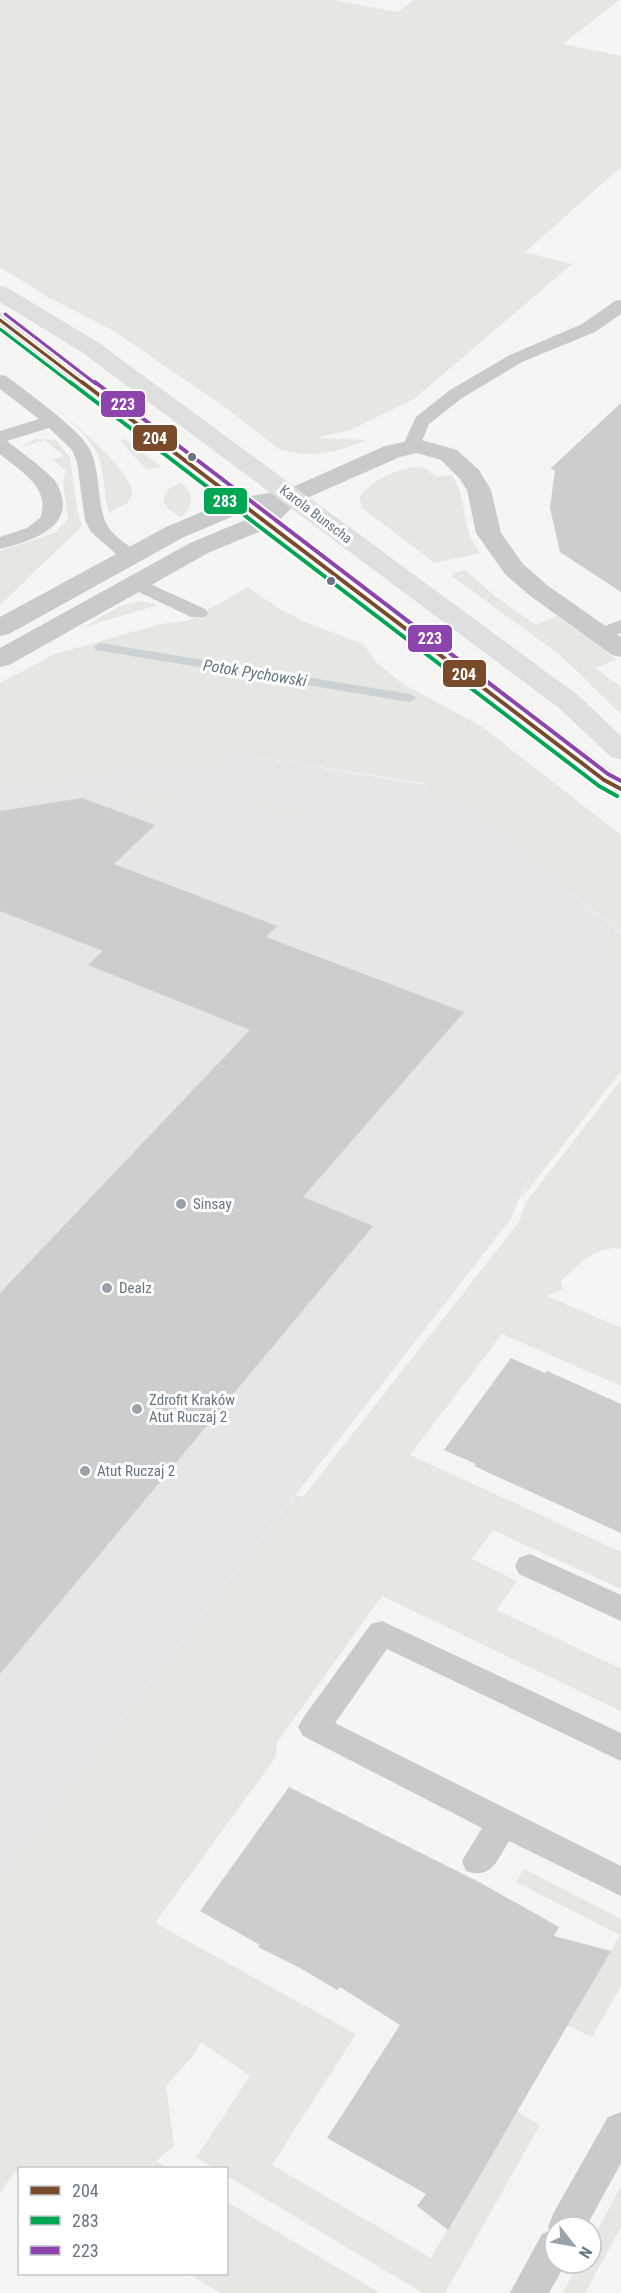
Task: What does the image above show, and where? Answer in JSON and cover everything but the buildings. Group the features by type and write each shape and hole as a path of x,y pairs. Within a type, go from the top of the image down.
{"main road":[{"name":"Karola Bunscha","path":"0,293 91,348 292,496 568,702 621,751"},
{"path":"0,320 604,780 621,789"}],"street":[{"path":"0,628 175,532 242,504 292,496 393,451 411,447 434,449 458,461 479,490 489,533 507,562 538,590 610,630 621,649"},
{"path":"0,659 199,548 264,521 292,496"}],"lane":[{"path":"411,447 421,423 441,404 524,355 567,340 609,316 621,305"},
{"path":"0,380 75,442 84,454 92,510 101,532 130,556"},
{"path":"0,437 52,422"},
{"path":"0,444 48,485 52,515 48,524 39,530 0,543"},
{"path":"135,583 198,613"},
{"path":"530,1566 621,1609"},
{"path":"621,1748 382,1633 314,1727 621,1882"},
{"path":"478,1861 504,1822"},
{"path":"573,2215 621,2129"},
{"path":"529,2293 543,2268"}],"shaded area":[{"path":"0,0 333,0 398,12 414,0 619,0 563,44 621,56 621,167 525,252 572,264 414,399 350,430 315,438 366,440 323,453 302,454 279,449 225,407 112,330 46,296 0,267"},
{"path":"68,420 105,452 130,483 132,495 127,503 109,513 101,467 92,444"},
{"path":"35,439 56,440 70,458 77,510 82,526 0,605 0,551 55,533 68,519 63,482 66,471 53,460 64,456 45,440 21,447"},
{"path":"125,439 160,466 147,470 120,441"},
{"path":"423,467 437,477 452,475 461,495 469,533 480,553 435,563 361,507 360,496 372,484 407,468"},
{"path":"181,483 189,491 191,500 188,509 181,517 169,510 163,501 168,489"},
{"path":"465,570 496,597 536,625 557,616 617,659 595,668 621,687 621,714 560,655 452,576 454,573"},
{"path":"248,587 280,609 305,622 363,644 376,662 403,684 481,726 621,835 621,933 451,796 426,806 421,802 428,784 231,753 222,770 171,766 0,790 0,683 55,654 161,624 190,620"},
{"path":"142,601 158,605 84,627 120,606"},
{"path":"0,742 231,753 428,785 451,795 621,934 621,1053 547,1146 533,1168 510,1220 0,1874"},
{"path":"163,789 208,792 207,795 216,797 218,794 297,807 307,811 308,815 301,823 230,798 218,797 208,801 181,791 157,812 115,797"},
{"path":"621,933 621,967 595,945"},
{"path":"621,1053 621,1071 521,1199 533,1168 547,1146"},
{"path":"621,1080 621,1249 604,1250 588,1258 561,1281 563,1289 547,1296 621,1328 621,1386 502,1334 410,1455 621,1552 621,1589 493,1530 472,1559 517,1581 497,1610 621,1669 621,1711 382,1596 277,1742 275,1758 155,1923 356,2034 272,2165 431,2258 517,2111 540,2125 445,2293 423,2293 228,2177 228,2167 213,2167 196,2158 250,2076 201,2042 192,2057 166,2086 174,2146 156,2161 167,2167 18,2167 18,2174 15,2172 0,2193 0,1874 296,1495 303,1497 519,1222 526,1202"},
{"path":"524,1869 621,1919 621,1986 592,2037 568,2025 620,1935 516,1882"},
{"path":"621,2186 621,2227 603,2260 603,2220"},
{"path":"228,2203 380,2293 221,2293 190,2275 228,2275"},
{"path":"573,2275 595,2275 585,2293 563,2293"}],"waterway":[{"name":"Potok Pychowski","path":"100,647 410,698"}],"transit line":[{"name":"223","path":"5,314 608,774 621,781"},
{"name":"204","path":"0,320 604,780 621,789"},
{"name":"283","path":"0,329 599,786 617,796"}],"place":[{"name":"Sinsay","path":"181,1204"},
{"name":"Dealz","path":"107,1288"},
{"name":"Zdrofit Kraków Atut Ruczaj 2","path":"137,1409"},
{"name":"Atut Ruczaj 2","path":"85,1471"}]}
